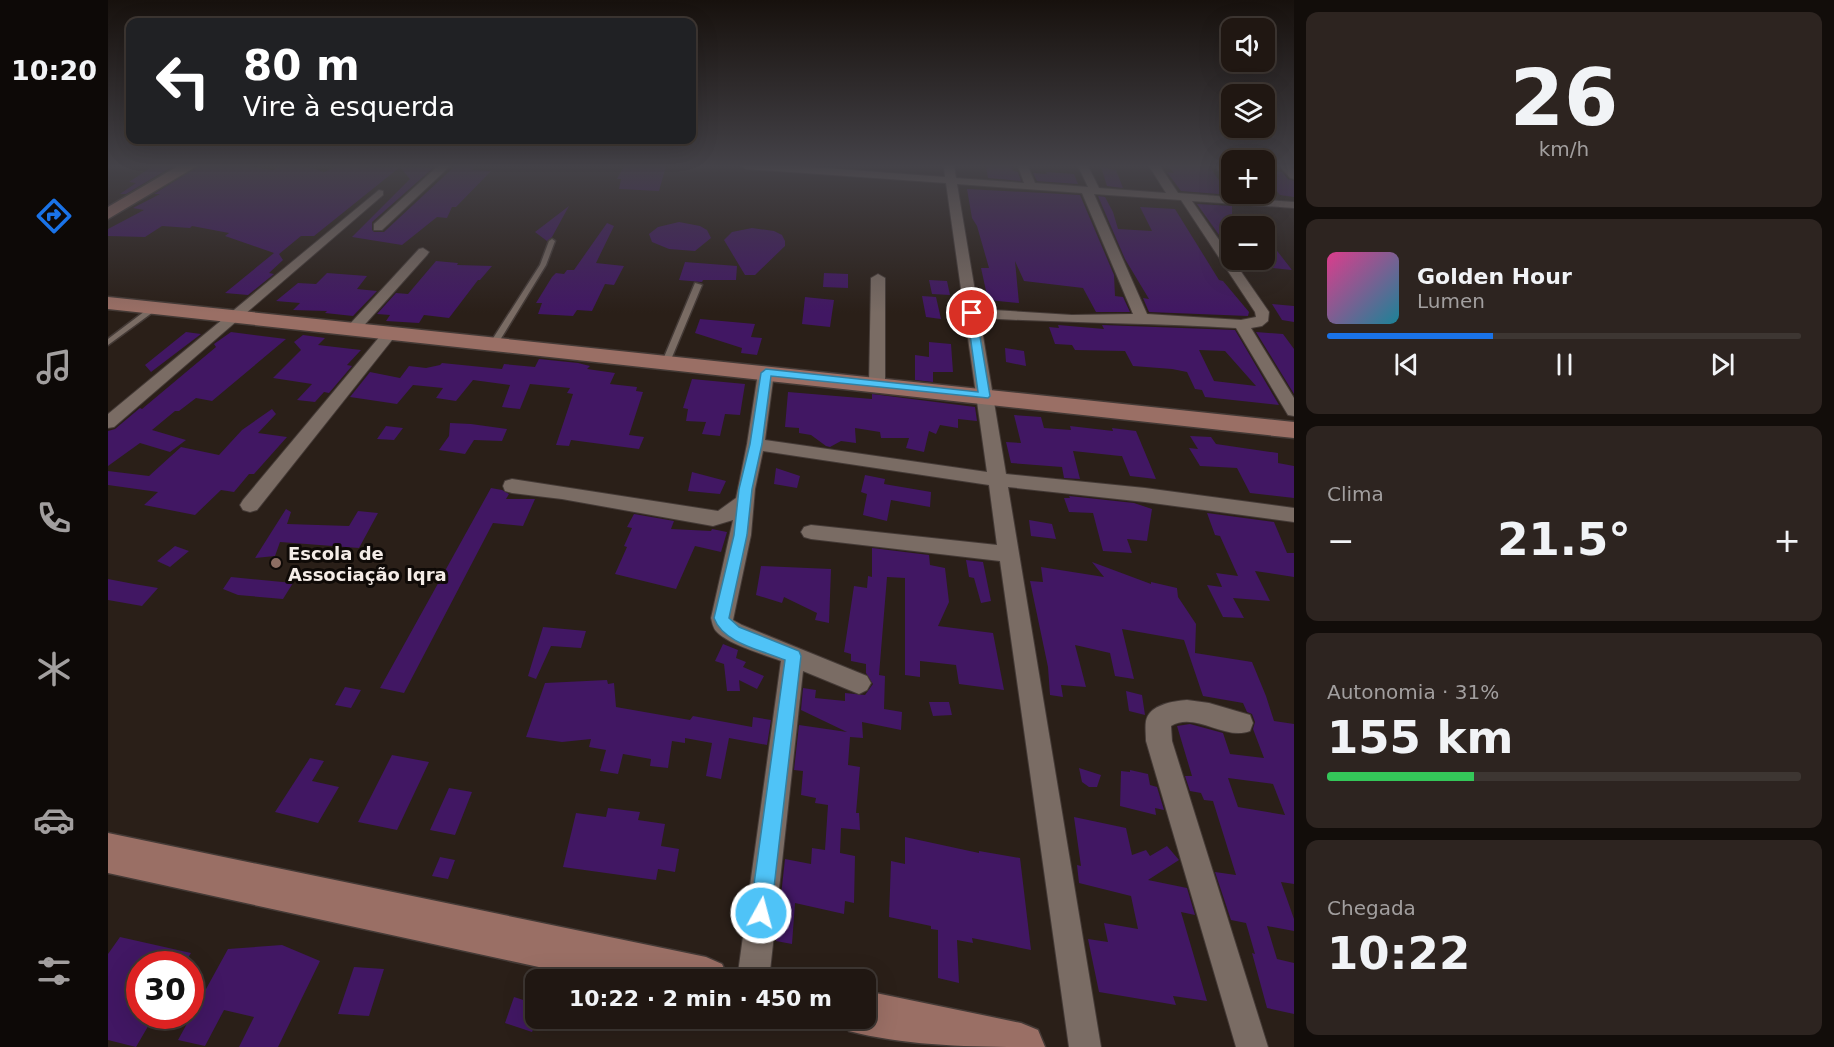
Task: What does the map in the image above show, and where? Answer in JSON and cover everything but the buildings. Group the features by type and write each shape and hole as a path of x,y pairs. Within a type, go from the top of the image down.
{"street":[{"path":"108,423 354,215"},
{"path":"378,227 391,215"},
{"path":"956,215 1085,1047"},
{"path":"1101,215 1142,318"},
{"path":"972,313 1072,319 1142,318 1241,324 1257,322 1263,318 1262,312 1193,215"},
{"path":"354,328 423,252"},
{"path":"877,384 878,278"},
{"path":"108,303 1294,430"},
{"path":"1241,324 1294,411"},
{"path":"250,505 391,332"},
{"path":"766,373 756,444 744,502 741,535 722,618 724,625 734,632 859,683"},
{"path":"756,444 998,480 1145,495 1294,515"},
{"path":"512,486 562,492 713,519 723,517 744,502"},
{"path":"811,532 1009,555"},
{"path":"754,969 793,656"},
{"path":"1241,723 1183,711 1166,714 1158,721 1159,741 1252,1047"},
{"path":"108,853 654,969"},
{"path":"876,1016 1021,1047"}],"lane":[{"path":"494,343 543,265 552,241"},
{"path":"666,362 698,285"},
{"path":"108,343 156,307"}],"place":[{"name":"Escola de Associação Iqra","path":"276,563"}],"route":[{"path":"761,913 793,656 734,632 724,625 722,618 741,535 746,489 756,444 766,373 984,396 972,313"}]}
